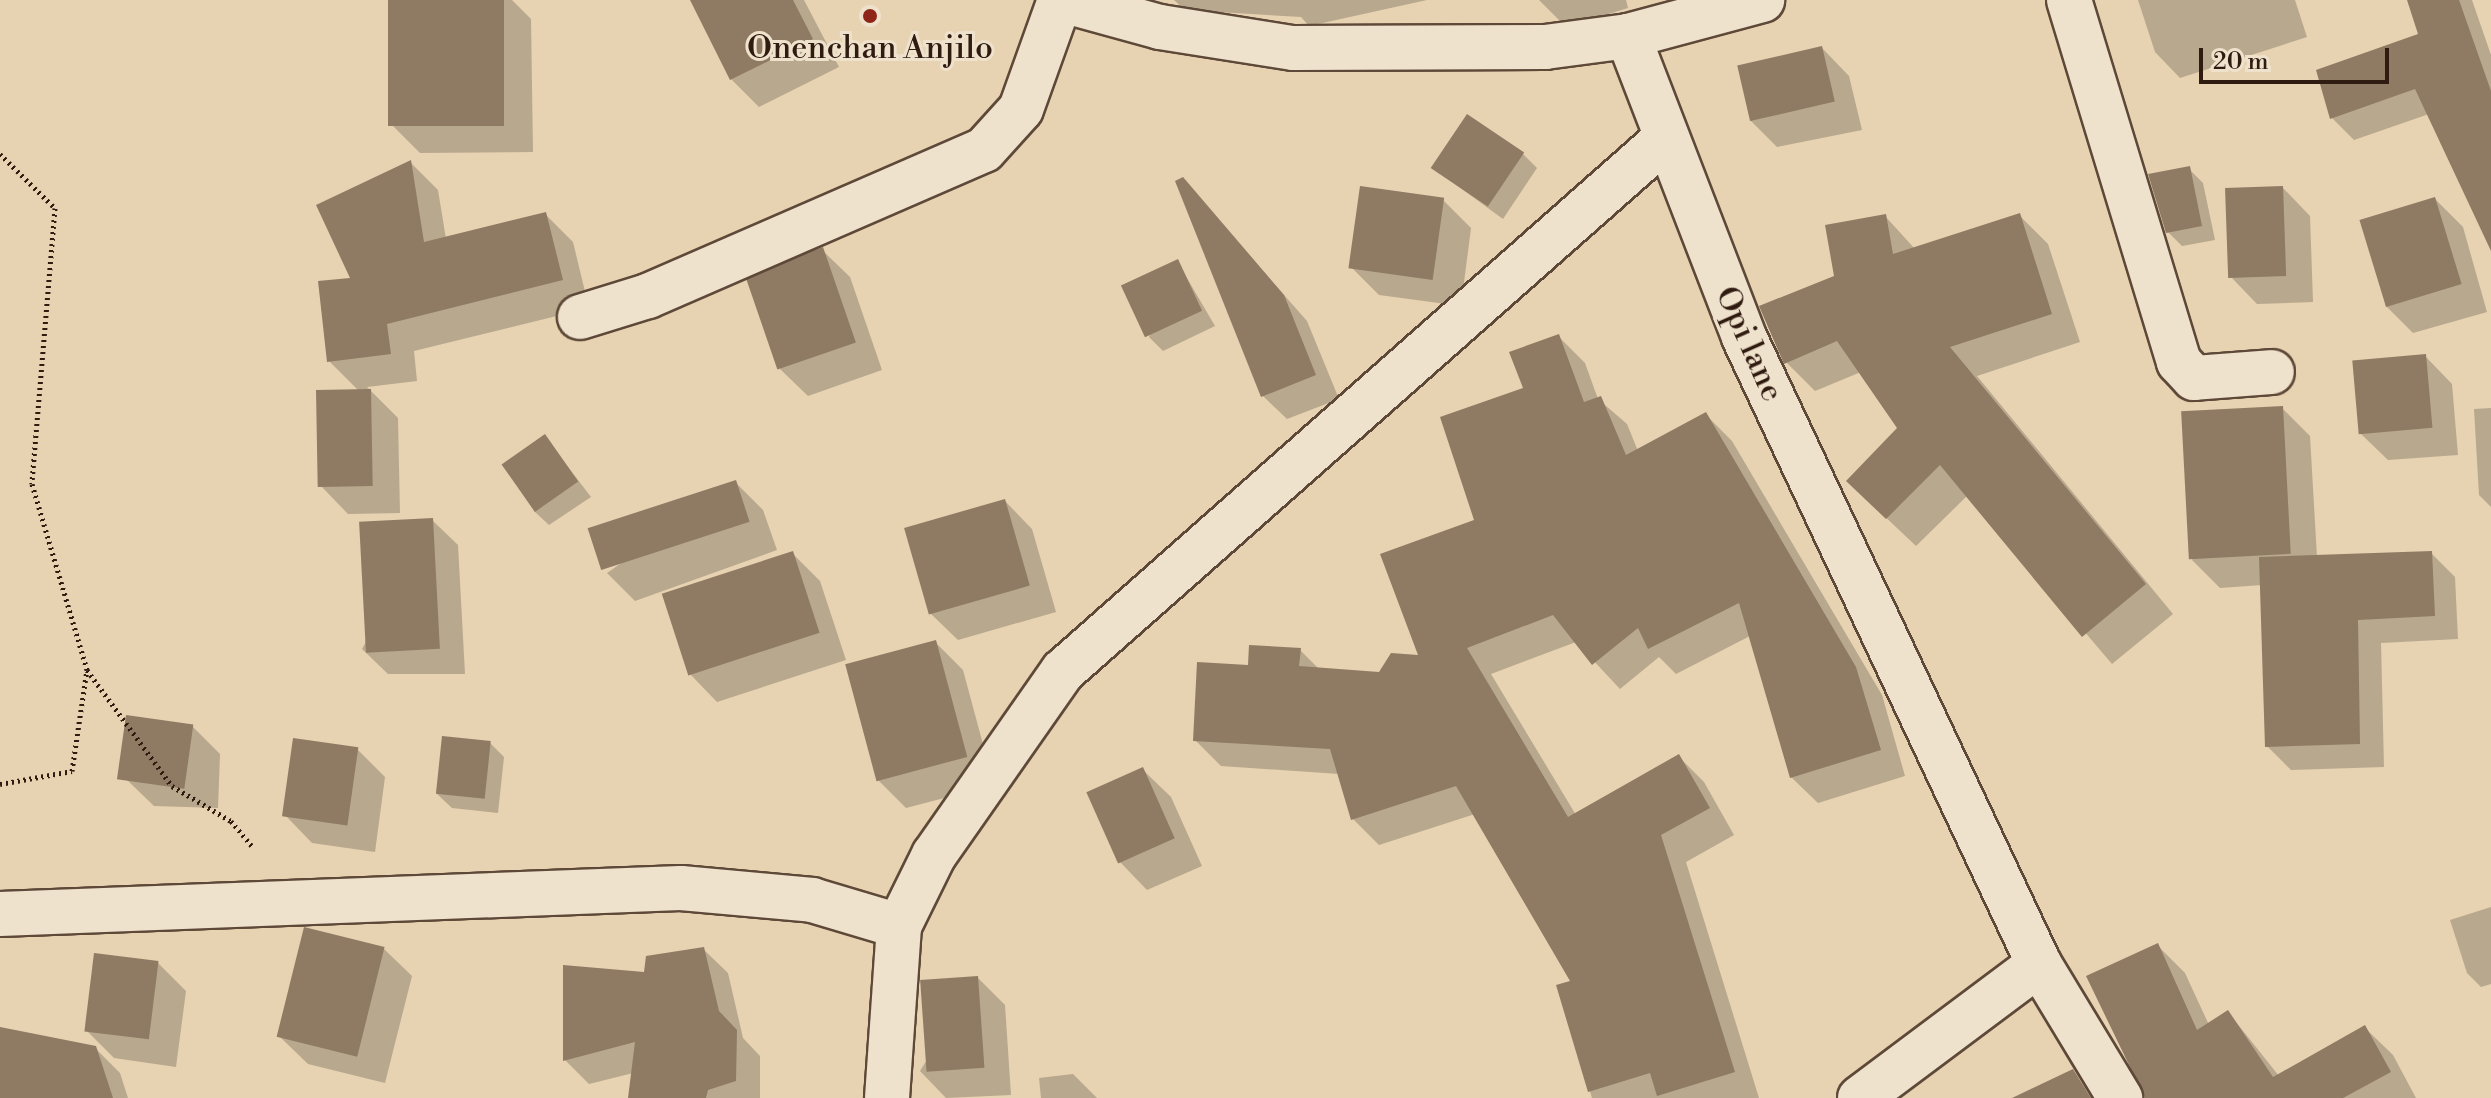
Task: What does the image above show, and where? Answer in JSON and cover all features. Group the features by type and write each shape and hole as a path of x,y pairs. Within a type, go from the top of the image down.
{"street":[{"path":"580,317 648,296 984,150 1021,109 1061,0 1160,27 1293,48 1545,47 1628,36 1762,0"},
{"path":"2069,0 2179,362 2194,378 2272,372"},
{"name":"Opi lane","path":"1628,36 1664,140 1744,337 2039,964 2120,1098"},
{"path":"887,1098 899,926 934,855 1063,671 1664,140"},
{"path":"0,914 681,888 812,900 899,926"},
{"path":"1860,1098 2039,964"}],"path":[{"path":"0,154 55,208 32,484 87,670 172,786 231,821 297,901"},
{"path":"0,784 72,771 87,670"}],"building":[{"path":"388,0 504,0 504,126 388,126"},
{"path":"690,0 793,0 813,39 730,80"},
{"path":"2407,0 2459,0 2491,91 2491,251 2415,89 2330,119 2316,70 2418,34"},
{"path":"1822,46 1835,102 1750,121 1737,66"},
{"path":"1467,114 1524,153 1488,206 1431,168"},
{"path":"411,160 424,242 546,212 563,280 387,324 391,354 327,362 318,281 350,278 316,205"},
{"path":"2190,166 2202,226 2166,233 2148,174"},
{"path":"1183,177 1284,295 1316,375 1261,397 1175,181"},
{"path":"1360,186 1444,198 1433,280 1348,268"},
{"path":"2283,186 2286,276 2228,278 2225,188"},
{"path":"2435,197 2462,284 2386,307 2359,220"},
{"path":"2020,213 2052,314 1950,347 2146,584 2082,637 1940,465 1886,519 1846,481 1897,428 1837,341 1784,364 1759,306 1834,276 1825,225 1886,214 1893,254"},
{"path":"823,247 856,342 777,370 745,274"},
{"path":"1178,259 1202,311 1145,337 1121,286"},
{"path":"1559,334 1584,402 1601,396 1626,455 1706,412 1856,667 1881,750 1790,778 1739,603 1648,649 1638,628 1592,665 1553,615 1467,648 1568,817 1679,754 1710,808 1661,835 1735,1072 1657,1096 1650,1073 1588,1092 1556,985 1570,981 1456,786 1351,820 1330,749 1193,741 1197,662 1248,665 1249,645 1301,648 1299,666 1379,672 1391,653 1418,655 1380,554 1474,520 1440,417 1523,388 1509,352"},
{"path":"2426,354 2432,428 2359,434 2352,360"},
{"path":"371,389 373,486 318,487 316,390"},
{"path":"2283,406 2291,554 2189,559 2181,411"},
{"path":"545,434 578,482 535,512 502,464"},
{"path":"736,480 750,522 601,570 588,528"},
{"path":"1005,499 1030,586 929,614 904,528"},
{"path":"433,518 440,649 366,653 359,522"},
{"path":"793,551 820,633 688,675 662,594"},
{"path":"2432,551 2435,616 2358,620 2360,744 2265,747 2259,557"},
{"path":"936,640 967,757 877,781 845,664"},
{"path":"126,715 193,724 184,789 117,779"},
{"path":"442,736 491,741 485,799 436,794"},
{"path":"293,738 358,747 347,825 282,816"},
{"path":"1143,767 1175,838 1118,863 1086,792"},
{"path":"304,927 385,947 357,1057 277,1037"},
{"path":"2158,943 2197,1030 2228,1010 2273,1077 2365,1025 2391,1072 2343,1098 2145,1098 2086,976"},
{"path":"704,947 719,1011 737,1030 736,1081 708,1090 706,1098 628,1098 635,1042 563,1061 563,965 644,972 646,956"},
{"path":"94,953 159,961 149,1039 84,1031"},
{"path":"978,976 984,1068 927,1072 920,980"},
{"path":"0,1027 96,1046 113,1098 0,1098"},
{"path":"2073,1069 2091,1098 2012,1098"}],"place":[{"name":"Onenchan Anjilo","path":"870,16"}]}
